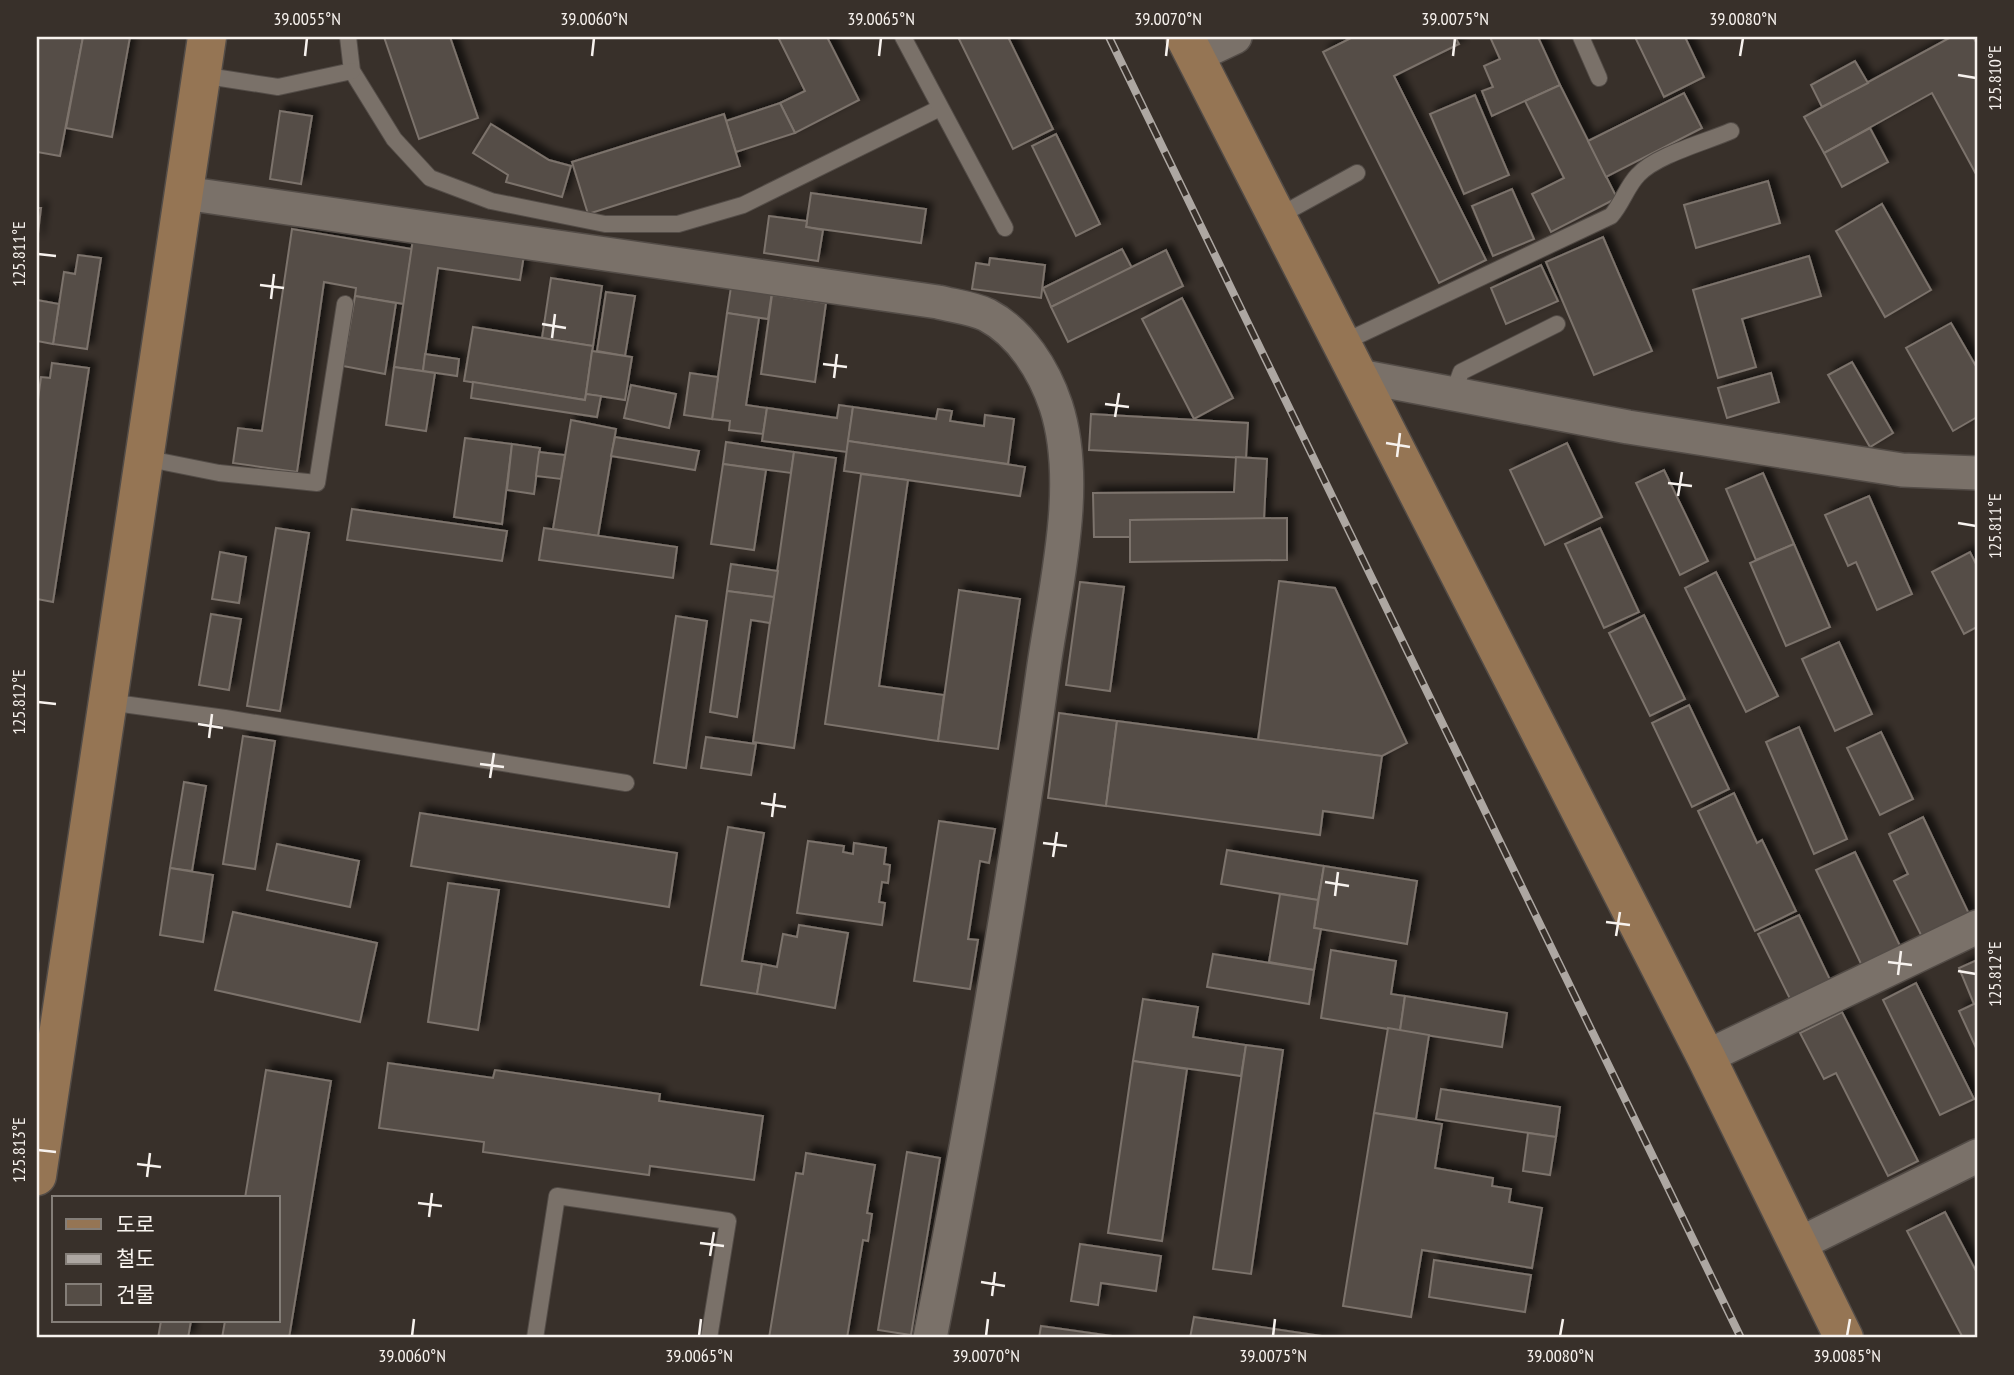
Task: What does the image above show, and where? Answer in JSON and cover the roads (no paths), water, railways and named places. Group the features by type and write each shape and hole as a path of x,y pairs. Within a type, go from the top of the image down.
{"main road":[{"path":"37,1176 43,1096 107,702 207,37"},
{"path":"1190,47 1706,1056 1844,1338"}],"street":[{"path":"1190,47 1235,37"},
{"path":"184,193 939,302 985,314 1010,330 1034,359 1056,407 1065,453 1065,510 1025,801 930,1338"},
{"path":"1359,376 1628,427 1902,470 1977,473"},
{"path":"1706,1056 1977,927"},
{"path":"1799,1244 1977,1156"}],"lane":[{"path":"348,37 352,71 394,139 430,178 491,201 605,225 678,224 743,205 940,108"},
{"path":"903,37 1005,228"},
{"path":"1581,37 1599,78"},
{"path":"201,75 278,87 352,71"},
{"path":"1342,343 1611,216 1623,202 1637,175 1657,162 1731,131"},
{"path":"1277,217 1357,173"},
{"path":"144,458 219,472 317,483 345,304"},
{"path":"1453,394 1461,373 1557,324"},
{"path":"107,702 238,720 626,783"},
{"path":"535,1338 557,1196 728,1221 709,1338"}],"railway":[{"path":"1109,37 1741,1338"}]}
